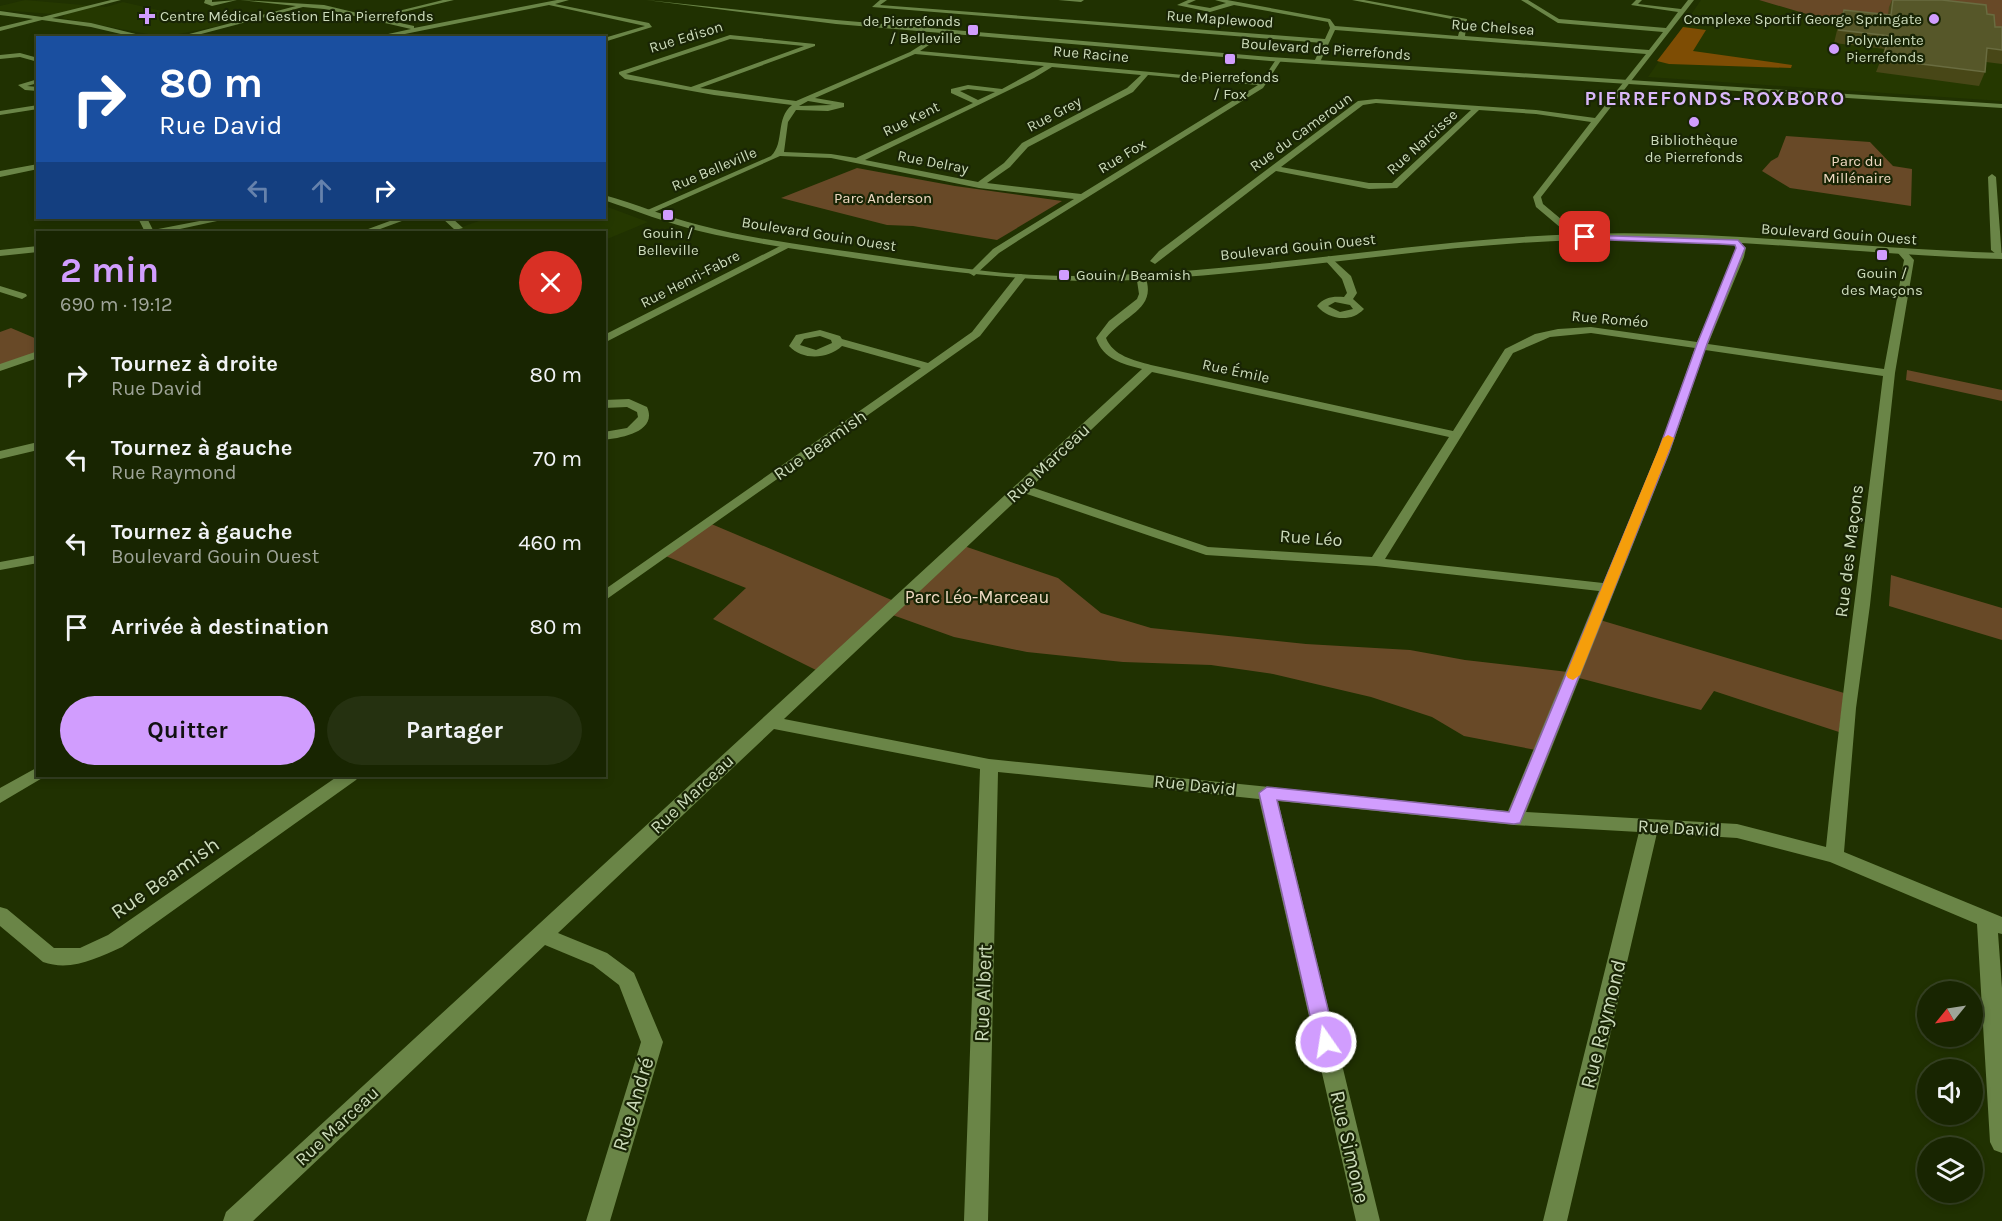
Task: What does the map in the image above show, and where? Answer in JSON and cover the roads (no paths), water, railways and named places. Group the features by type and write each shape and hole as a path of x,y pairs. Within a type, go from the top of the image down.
{"street":[{"path":"0,29 118,0"},
{"path":"209,0 206,2 220,3 234,0"},
{"path":"243,0 309,2 416,28"},
{"path":"374,17 451,0"},
{"path":"382,36 566,0"},
{"name":"Boulevard de Pierrefonds","path":"649,0 770,15 945,32 1317,62 2002,106"},
{"path":"780,0 790,0"},
{"name":"Rue Maplewood","path":"884,0 874,6 1325,41"},
{"path":"1061,0 1081,0"},
{"path":"1193,0 1180,5 1210,10 1243,0"},
{"name":"Rue Chelsea","path":"1218,0 1322,19 1330,21 1334,28 1650,52"},
{"path":"1355,0 1465,20 1461,38"},
{"path":"1388,6 1404,0"},
{"path":"1524,0 1558,21 1667,30"},
{"path":"1639,0 1634,5 1682,10"},
{"path":"1577,237 1539,205 1537,197 1629,82 1690,0"},
{"path":"324,7 337,1"},
{"path":"184,36 309,2"},
{"path":"549,4 649,25 649,27 606,39"},
{"path":"0,13 43,18 138,36"},
{"path":"1317,62 1325,41 1334,28"},
{"path":"798,103 915,52 945,32"},
{"name":"Rue Edison","path":"692,89 808,49 813,45 730,38 621,73 625,76 692,89 798,103"},
{"name":"Rue Racine","path":"915,52 1265,84"},
{"path":"0,57 20,55 36,59"},
{"name":"Rue Fox","path":"974,273 1005,245 1265,84 1279,59"},
{"name":"Rue Kent","path":"857,160 1003,91 1051,64"},
{"name":"Rue Grey","path":"979,185 1010,164 1025,145 1132,89 1146,73"},
{"path":"36,82 22,86 27,89 36,89"},
{"name":"Rue Kent","path":"977,102 954,91 968,87 1003,91"},
{"name":"Rue du Cameroun","path":"1155,261 1361,103 1376,101 1536,112 1597,121"},
{"name":"Rue Belleville","path":"647,212 779,154 783,125 798,103"},
{"path":"0,113 36,107"},
{"name":"Rue Narcisse","path":"1274,168 1374,187 1394,186 1475,111 1475,108"},
{"name":"Rue Delray","path":"779,154 817,155 857,160 979,185 1082,196"},
{"path":"0,174 36,166"},
{"path":"1992,177 1996,250 2002,256"},
{"name":"Boulevard Gouin Ouest","path":"606,198 702,229 789,245 1021,278 1069,279 1140,276 1577,237 2002,256"},
{"path":"160,231 221,219"},
{"path":"368,231 402,219"},
{"path":"448,219 458,228"},
{"path":"1514,818 1664,452 1702,344 1739,257 1741,248 1738,243"},
{"name":"Rue Henri-Fabre","path":"606,339 789,245"},
{"path":"0,253 36,249"},
{"path":"0,259 14,252"},
{"name":"Rue des Maçons","path":"1834,856 1848,708 1863,605 1889,373 1909,260 1903,253"},
{"path":"1329,259 1349,282 1352,293 1347,301"},
{"name":"Rue Émile","path":"1140,276 1144,287 1140,303 1128,315 1114,321 1101,338 1102,346 1110,354 1150,368 1456,435"},
{"name":"Rue Beamish","path":"606,596 976,334 1021,278"},
{"path":"0,289 22,296"},
{"name":"Rue Roméo","path":"1376,562 1509,351 1532,337 1560,330 1591,330 1702,344 1889,373"},
{"path":"838,341 930,367"},
{"path":"0,368 36,355"},
{"name":"Rue Marceau","path":"235,1221 1150,368"},
{"path":"606,404 629,403 643,410 644,415 643,421 629,431 606,436"},
{"path":"0,455 36,446"},
{"name":"Rue Léo","path":"1021,488 1206,551 1376,562 1608,588"},
{"path":"0,566 36,559"},
{"name":"Rue David","path":"770,722 989,765 1514,818 1737,831 1834,856 1994,922"},
{"name":"Rue Albert","path":"976,1221 989,765"},
{"path":"0,796 36,774"},
{"name":"Rue Beamish","path":"0,915 50,956 82,956 115,941 349,777"},
{"name":"Rue Simone","path":"1267,793 1368,1221"},
{"name":"Rue Raymond","path":"1555,1221 1650,826"},
{"path":"1994,922 2002,1142"},
{"name":"Rue André","path":"541,935 600,959 627,980 652,1042 598,1221"}],"place":[{"name":"Centre Médical Gestion Elna Pierrefonds","path":"147,16"},
{"name":"Complexe Sportif George Springate","path":"1934,19"},
{"name":"de Pierrefonds / Belleville","path":"973,30"},
{"name":"Polyvalente Pierrefonds","path":"1834,49"},
{"name":"de Pierrefonds / Fox","path":"1230,59"},
{"name":"Bibliothèque de Pierrefonds","path":"1694,122"},
{"name":"Gouin / Belleville","path":"668,215"},
{"name":"Gouin / des Maçons","path":"1882,255"},
{"name":"Gouin / Beamish","path":"1064,275"}],"district":[{"name":"PIERREFONDS-ROXBORO","path":"1715,98"}],"park label":[{"name":"Parc du Millénaire","path":"1857,170"},
{"name":"Parc Anderson","path":"883,198"},
{"name":"Parc Léo-Marceau","path":"977,597"}]}
